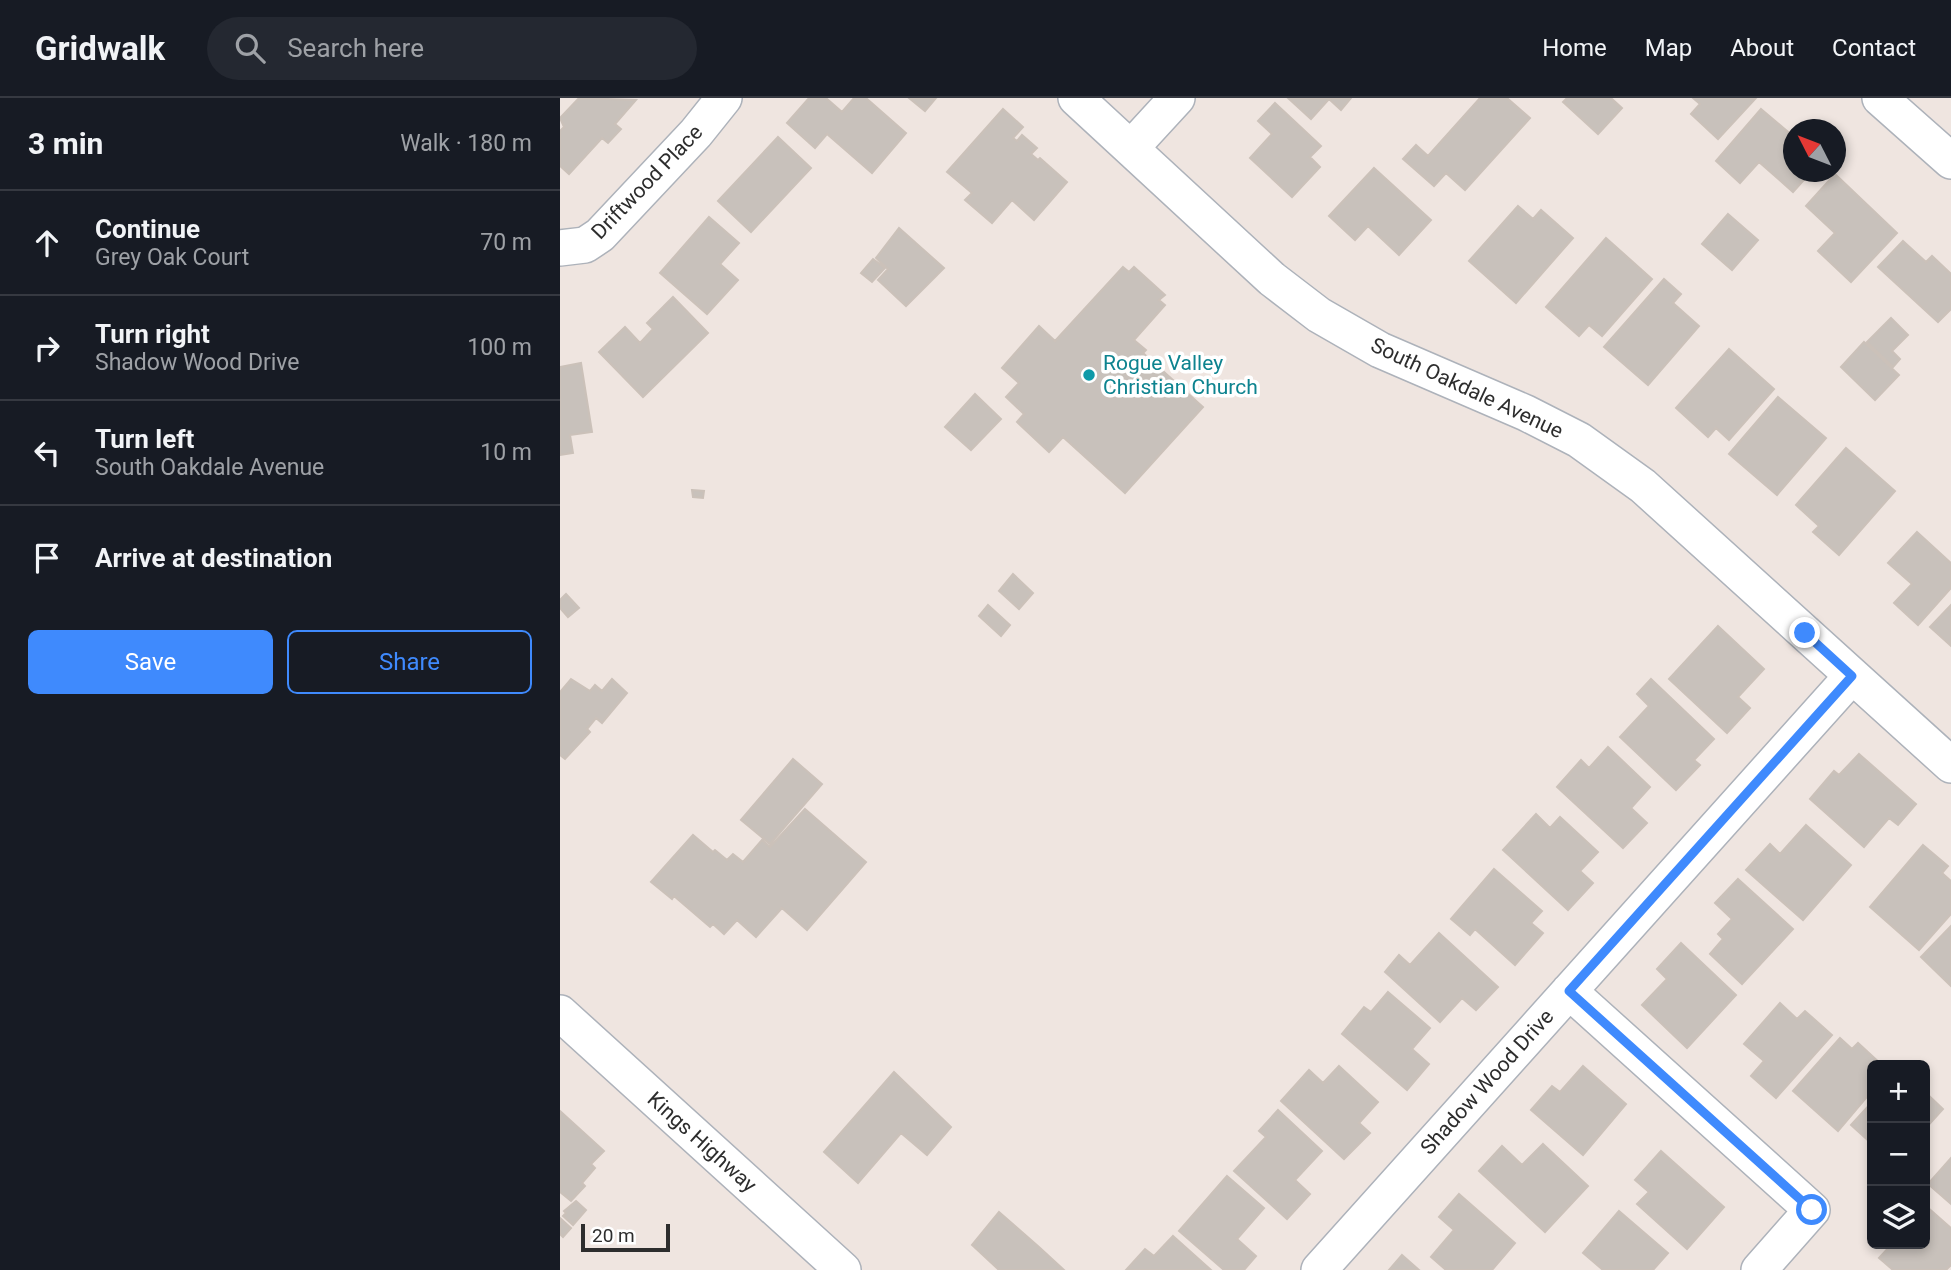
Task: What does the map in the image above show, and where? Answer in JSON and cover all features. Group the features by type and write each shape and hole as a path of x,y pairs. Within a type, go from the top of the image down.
{"street":[{"name":"Driftwood Place","path":"560,248 585,245 600,235 696,133 724,98"},
{"name":"South Oakdale Avenue","path":"1076,98 1272,279 1319,315 1380,350 1525,412 1579,440 1643,486 1951,765"},
{"path":"1131,148 1177,98"},
{"path":"1880,98 1951,161"},
{"name":"Shadow Wood Drive","path":"1319,1270 1852,676"},
{"path":"1569,991 1812,1210 1759,1270"},
{"name":"Kings Highway","path":"560,1013 843,1270"}],"building":[{"path":"579,98 636,100 615,124 621,129 608,143 602,138 569,174 560,166 560,131 564,127 560,118"},
{"path":"809,98 826,98 842,112 854,98 866,98 906,133 872,173 827,134 815,148 787,123"},
{"path":"909,98 936,98 925,111"},
{"path":"1288,98 1351,98 1341,110 1329,99 1311,119"},
{"path":"1480,98 1507,98 1530,118 1465,190 1446,173 1434,186 1403,159 1416,145 1428,156"},
{"path":"1567,98 1611,98 1622,108 1598,134 1563,102"},
{"path":"1693,98 1756,98 1718,139 1691,114 1700,104"},
{"path":"1275,103 1321,146 1310,157 1320,167 1292,197 1250,158 1272,134 1258,121"},
{"path":"1003,109 1023,127 1013,138 1017,141 1022,135 1037,148 1031,154 1038,160 1040,158 1067,182 1034,220 1012,200 992,223 965,200 972,193 947,172"},
{"path":"1761,109 1783,128 1783,182 1802,182 1793,192 1759,162 1740,183 1716,161"},
{"path":"778,137 811,168 751,232 718,201"},
{"path":"1374,168 1431,220 1399,255 1368,226 1355,240 1329,216"},
{"path":"1828,182 1843,182 1897,233 1851,282 1818,251 1835,233 1806,206"},
{"path":"1518,206 1533,219 1541,210 1573,238 1516,303 1469,261"},
{"path":"1728,214 1758,240 1732,270 1702,244"},
{"path":"709,217 739,243 720,264 738,280 707,314 660,273"},
{"path":"899,228 944,268 906,306 878,280 888,269 876,258"},
{"path":"1606,238 1652,279 1602,336 1589,325 1579,336 1546,307"},
{"path":"1903,241 1926,262 1932,256 1951,274 1951,309 1938,322 1878,267"},
{"path":"873,259 885,268 872,282 861,273"},
{"name":"Rogue Valley Christian Church","path":"1123,267 1129,272 1134,267 1165,295 1159,300 1165,305 1134,340 1146,350 1143,353 1203,407 1125,493 1063,437 1049,452 1017,422 1024,414 1006,397 1019,383 1002,368 1039,326 1055,341"},
{"path":"1664,279 1681,294 1673,303 1699,326 1648,385 1604,347"},
{"path":"673,297 708,333 643,397 599,352 625,327 640,343 653,329 647,323"},
{"path":"1891,318 1908,335 1892,351 1900,359 1893,367 1867,342"},
{"path":"1864,342 1899,375 1875,400 1841,367"},
{"path":"1729,349 1774,389 1729,440 1716,428 1708,437 1676,408"},
{"path":"581,363 592,432 570,435 573,453 560,455 560,367"},
{"path":"975,394 1001,419 971,450 945,427"},
{"path":"1778,397 1826,438 1777,495 1729,454"},
{"path":"1846,448 1895,491 1839,555 1813,532 1819,526 1796,505"},
{"path":"692,490 704,491 703,498 693,497"},
{"path":"1917,532 1951,563 1951,588 1918,625 1894,603 1912,584 1888,563"},
{"path":"1013,574 1033,593 1019,609 999,591"},
{"path":"566,594 579,608 568,617 560,608 560,600"},
{"path":"988,605 1010,625 1001,636 979,616"},
{"path":"1951,605 1951,646 1930,627"},
{"path":"1718,626 1764,669 1738,697 1750,708 1727,733 1669,679"},
{"path":"571,679 590,691 595,685 602,691 612,679 627,693 602,723 596,718 587,729 590,732 565,759 560,755 560,692"},
{"path":"1651,679 1714,739 1694,760 1700,765 1676,790 1620,737 1649,706 1637,694"},
{"path":"1608,747 1650,787 1631,808 1647,823 1623,848 1557,787 1581,760 1589,768"},
{"path":"1859,754 1916,804 1898,825 1889,818 1864,847 1810,799 1834,771 1839,775"},
{"path":"793,759 822,784 770,844 741,820"},
{"path":"805,809 866,862 807,930 782,908 756,937 737,920 724,934 713,924 710,927 674,896 672,899 651,882 693,835 727,860 733,854 743,862 762,840 770,847"},
{"path":"1536,814 1550,828 1560,817 1598,852 1580,871 1593,883 1568,910 1503,850"},
{"path":"1806,825 1851,865 1803,920 1746,870 1770,844 1780,854"},
{"path":"1923,845 1948,866 1942,873 1951,881 1951,914 1919,950 1870,907"},
{"path":"1494,869 1542,911 1531,923 1543,933 1515,965 1475,929 1470,935 1451,919"},
{"path":"1738,879 1793,929 1742,984 1710,954 1723,939 1718,934 1732,919 1715,903"},
{"path":"1951,926 1951,986 1921,957"},
{"path":"1439,933 1498,987 1476,1010 1462,998 1440,1022 1385,972 1399,955 1410,965"},
{"path":"1681,943 1736,995 1687,1048 1642,1005 1667,979 1657,969"},
{"path":"1388,992 1430,1028 1412,1049 1429,1064 1407,1090 1342,1034 1364,1007 1371,1012"},
{"path":"1780,1003 1797,1019 1805,1011 1832,1035 1776,1098 1751,1076 1764,1061 1744,1044"},
{"path":"1840,1038 1852,1049 1858,1043 1877,1060 1867,1060 1867,1097 1838,1131 1793,1091"},
{"path":"1339,1066 1378,1102 1359,1123 1370,1133 1344,1159 1281,1101 1309,1070 1323,1083"},
{"path":"1583,1066 1626,1104 1583,1155 1531,1110 1552,1086 1560,1092"},
{"path":"894,1072 951,1127 927,1155 901,1133 858,1183 824,1152"},
{"path":"1930,1097 1943,1109 1930,1123"},
{"path":"1867,1107 1867,1139 1851,1125"},
{"path":"1278,1110 1322,1151 1295,1180 1310,1194 1287,1219 1234,1171 1266,1137 1259,1131"},
{"path":"560,1111 604,1151 591,1164 595,1168 582,1183 585,1186 571,1201 560,1192"},
{"path":"1543,1144 1588,1186 1545,1232 1479,1171 1502,1146 1522,1165"},
{"path":"1661,1151 1724,1207 1687,1249 1637,1204 1649,1192 1635,1180"},
{"path":"1951,1158 1951,1204 1930,1186 1930,1182"},
{"path":"1227,1176 1264,1208 1237,1239 1256,1256 1244,1270 1224,1270 1179,1231"},
{"path":"1459,1194 1515,1243 1492,1270 1446,1270 1431,1257 1454,1230 1439,1217"},
{"path":"576,1201 586,1210 573,1225 563,1216 566,1213 564,1211"},
{"path":"1930,1210 1951,1228 1951,1265 1946,1270 1893,1270 1879,1258 1887,1249 1930,1249"},
{"path":"1619,1211 1668,1253 1653,1270 1603,1270 1583,1253"},
{"path":"999,1212 1064,1270 999,1270 972,1245"},
{"path":"560,1218 571,1228 563,1237 560,1234"},
{"path":"1173,1236 1211,1270 1126,1270 1145,1249 1154,1256"},
{"path":"1402,1255 1419,1270 1389,1270"}],"place":[{"name":"Rogue Valley Christian Church","path":"1089,375"}],"route":[{"path":"1805,633 1852,676 1569,991 1812,1210"}]}
